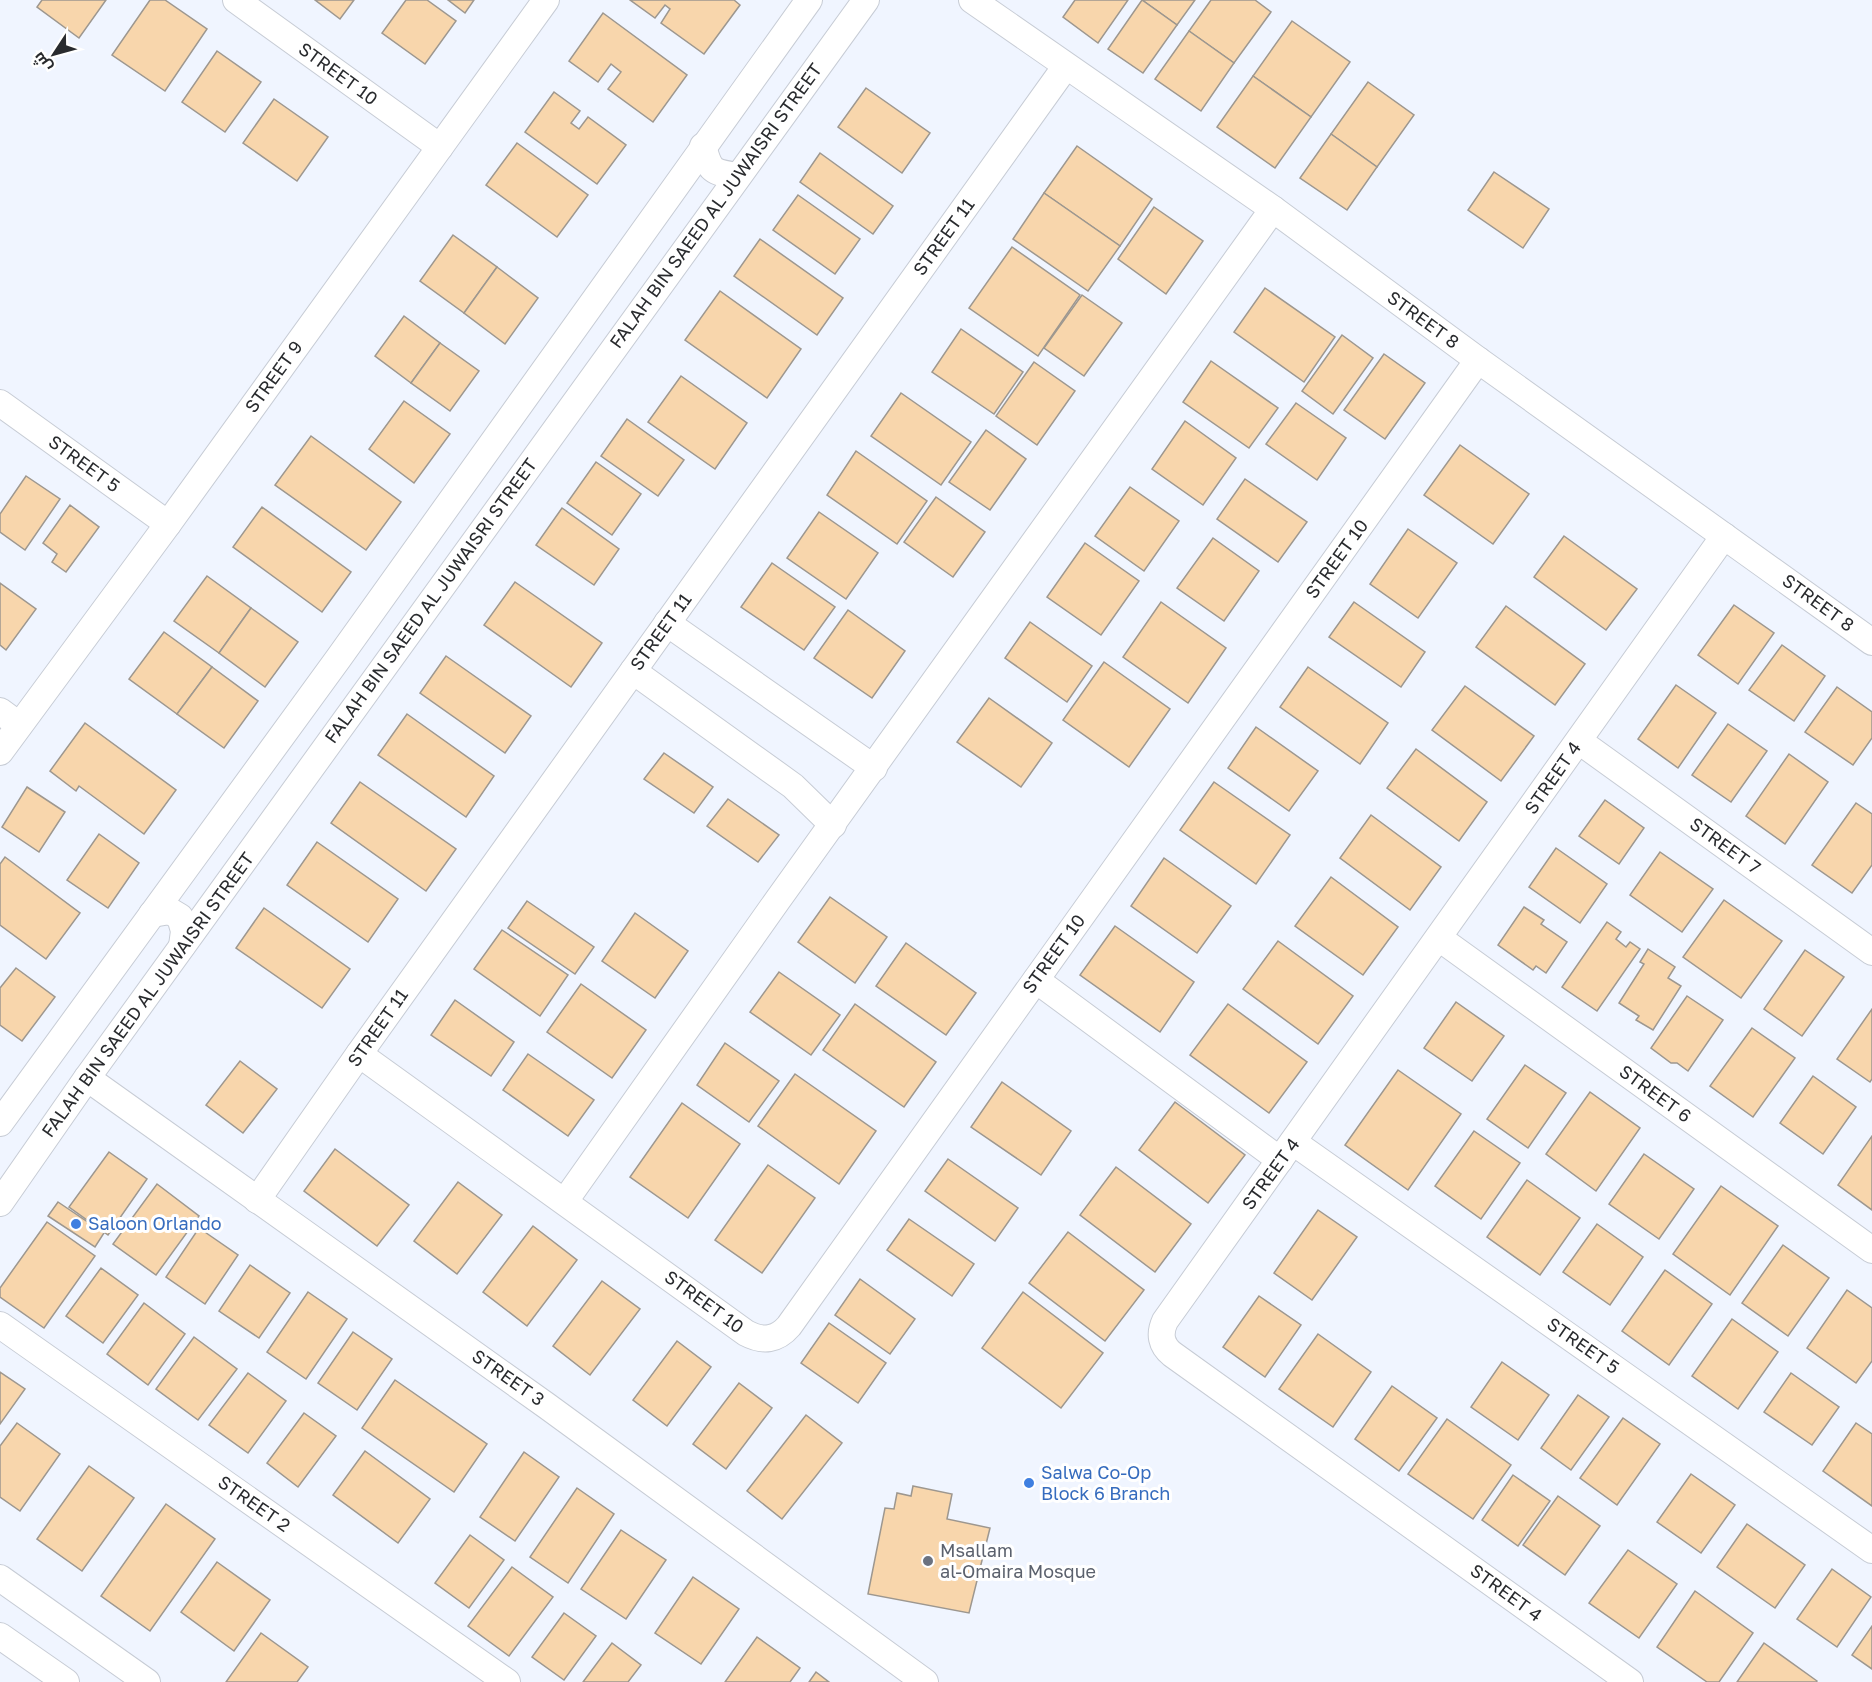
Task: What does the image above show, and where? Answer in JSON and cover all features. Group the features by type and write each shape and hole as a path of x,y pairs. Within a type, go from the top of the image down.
{"street":[{"name":"STREET 10","path":"236,0 440,147"},
{"name":"STREET 9","path":"0,752 10,718 168,524 546,0"},
{"path":"0,1123 338,659 809,0"},
{"name":"FALAH BIN SAEED AL JUWAISRI STREET","path":"0,1203 182,946 866,0"},
{"name":"STREET 8","path":"972,0 1273,209 1478,360 1872,642"},
{"name":"STREET 11","path":"257,1200 1066,66"},
{"path":"703,146 708,164 717,173 738,176"},
{"path":"565,1201 1273,209"},
{"name":"STREET 10","path":"359,1054 746,1333 760,1339 776,1337 789,1326 1478,360"},
{"name":"STREET 5","path":"0,403 168,524"},
{"name":"STREET 4","path":"1630,1682 1172,1354 1164,1346 1161,1333 1165,1321 1724,536"},
{"path":"667,623 874,768"},
{"path":"633,671 793,786 832,825"},
{"name":"STREET 7","path":"1579,741 1872,952"},
{"path":"152,914 170,911 180,917 184,931 182,946"},
{"name":"STREET 6","path":"1439,938 1872,1250"},
{"name":"STREET 5","path":"1036,980 1872,1550"},
{"name":"STREET 3","path":"87,1078 547,1406 925,1682"},
{"name":"STREET 2","path":"0,1325 507,1682"},
{"path":"0,1578 147,1682"},
{"path":"0,1635 66,1682"}],"building":[{"path":"42,0 106,0 79,38 37,7"},
{"path":"150,0 165,0 207,29 165,91 112,55"},
{"path":"315,0 354,0 340,19"},
{"path":"406,0 427,0 456,21 425,64 382,33"},
{"path":"448,0 474,0 465,13"},
{"path":"630,0 734,0 740,5 704,54 661,23 670,9 665,5 655,18"},
{"path":"1075,0 1128,0 1098,43 1063,17"},
{"path":"1142,0 1195,0 1177,25"},
{"path":"1142,0 1177,25 1143,73 1108,49"},
{"path":"1211,0 1255,0 1271,12 1234,63 1189,31"},
{"path":"603,13 687,75 653,122 608,89 621,72 611,64 598,82 569,61"},
{"path":"1292,21 1350,62 1311,117 1253,76"},
{"path":"1189,31 1234,63 1201,111 1155,79"},
{"path":"217,51 261,82 225,132 182,102"},
{"path":"1253,76 1311,117 1275,168 1217,127"},
{"path":"1368,82 1414,115 1377,167 1331,134"},
{"path":"866,88 930,133 902,173 838,127"},
{"path":"554,92 580,111 571,123 579,129 588,117 626,145 597,184 525,132"},
{"path":"274,99 328,137 297,181 243,143"},
{"path":"1331,134 1377,167 1347,210 1300,178"},
{"path":"517,143 588,195 557,237 486,185"},
{"path":"1077,146 1152,199 1120,246 1044,193"},
{"path":"820,153 893,206 873,234 800,182"},
{"path":"1494,172 1549,209 1523,248 1468,210"},
{"path":"1044,193 1120,246 1088,291 1013,239"},
{"path":"798,195 860,239 835,274 773,230"},
{"path":"1154,207 1203,241 1166,294 1118,259"},
{"path":"453,235 497,267 464,313 420,281"},
{"path":"760,239 843,298 817,335 734,276"},
{"path":"1012,247 1080,295 1038,356 969,308"},
{"path":"497,267 538,298 505,344 464,313"},
{"path":"1265,288 1335,337 1304,382 1234,332"},
{"path":"720,291 801,349 767,398 685,340"},
{"path":"1082,295 1122,323 1084,376 1044,348"},
{"path":"404,316 440,343 411,383 375,356"},
{"path":"961,329 1023,372 994,414 932,372"},
{"path":"1342,335 1373,358 1333,414 1302,391"},
{"path":"440,343 479,371 450,411 411,383"},
{"path":"1384,354 1425,383 1385,439 1344,410"},
{"path":"1211,361 1278,408 1249,448 1183,402"},
{"path":"1034,362 1075,391 1037,445 996,416"},
{"path":"681,376 747,423 715,469 648,422"},
{"path":"901,393 971,442 941,485 871,436"},
{"path":"404,401 450,434 414,483 369,449"},
{"path":"1296,403 1346,438 1317,480 1266,444"},
{"path":"627,419 684,460 658,496 601,456"},
{"path":"1185,421 1236,458 1203,505 1152,469"},
{"path":"986,430 1026,459 990,510 949,482"},
{"path":"311,436 401,502 366,550 275,485"},
{"path":"1460,445 1529,494 1493,544 1424,495"},
{"path":"856,451 927,501 897,544 827,495"},
{"path":"596,462 641,494 612,535 567,503"},
{"path":"26,476 60,499 25,550 0,532 0,514"},
{"path":"1245,479 1307,522 1278,562 1217,519"},
{"path":"1130,487 1179,521 1144,571 1095,536"},
{"path":"936,497 985,532 953,577 904,542"},
{"path":"70,505 99,527 66,572 52,562 57,554 43,543"},
{"path":"262,507 351,572 322,612 233,547"},
{"path":"562,508 619,549 594,585 536,545"},
{"path":"819,512 878,553 846,599 787,558"},
{"path":"1408,529 1457,563 1418,618 1370,584"},
{"path":"1564,536 1637,589 1606,630 1534,577"},
{"path":"1213,538 1259,571 1224,621 1177,588"},
{"path":"1085,543 1139,581 1101,635 1047,597"},
{"path":"772,563 835,607 804,650 741,607"},
{"path":"207,576 251,608 219,653 174,621"},
{"path":"515,582 602,643 571,687 484,625"},
{"path":"0,583 36,609 6,650 0,645"},
{"path":"1161,602 1226,648 1188,703 1123,657"},
{"path":"1354,602 1425,652 1401,687 1329,637"},
{"path":"1734,605 1774,633 1738,684 1698,655"},
{"path":"1506,606 1585,664 1555,705 1476,647"},
{"path":"251,608 298,642 265,687 219,653"},
{"path":"848,610 905,651 872,698 814,658"},
{"path":"1030,622 1092,666 1067,702 1005,658"},
{"path":"164,632 212,667 177,714 129,679"},
{"path":"1782,645 1825,676 1794,721 1749,690"},
{"path":"446,656 531,716 505,753 420,693"},
{"path":"1104,662 1170,709 1129,767 1063,720"},
{"path":"212,667 258,701 224,748 177,714"},
{"path":"1308,667 1388,723 1360,764 1280,707"},
{"path":"1676,685 1716,713 1678,768 1638,739"},
{"path":"1465,686 1534,736 1501,781 1432,730"},
{"path":"1837,687 1872,712 1872,738 1853,765 1805,732"},
{"path":"989,698 1052,743 1021,787 957,742"},
{"path":"407,714 494,776 466,817 378,755"},
{"path":"85,723 176,790 144,834 79,786 76,791 50,771"},
{"path":"1728,724 1767,751 1731,802 1692,775"},
{"path":"1256,727 1318,771 1289,811 1228,768"},
{"path":"1416,749 1487,802 1459,841 1387,788"},
{"path":"664,753 713,787 694,813 644,779"},
{"path":"1789,754 1828,782 1785,844 1746,816"},
{"path":"360,782 456,849 426,891 331,823"},
{"path":"1214,782 1290,835 1256,884 1180,830"},
{"path":"27,787 65,812 39,852 2,827"},
{"path":"728,799 779,835 758,862 707,826"},
{"path":"1605,800 1644,828 1619,864 1579,836"},
{"path":"1856,803 1872,814 1872,865 1852,893 1812,865"},
{"path":"1371,815 1441,867 1410,910 1340,858"},
{"path":"99,834 139,863 108,908 67,880"},
{"path":"317,842 398,899 368,942 287,885"},
{"path":"1556,848 1607,884 1580,923 1529,887"},
{"path":"1660,852 1713,889 1682,932 1630,895"},
{"path":"5,857 80,913 46,959 0,925 0,864"},
{"path":"1164,858 1231,906 1197,953 1131,906"},
{"path":"1331,877 1398,927 1363,975 1295,926"},
{"path":"830,897 887,937 855,983 798,942"},
{"path":"1724,900 1782,941 1741,998 1683,957"},
{"path":"527,901 594,947 575,974 508,928"},
{"path":"1524,907 1544,920 1541,924 1567,942 1546,973 1536,966 1533,970 1498,945"},
{"path":"264,908 350,969 322,1008 236,948"},
{"path":"635,913 688,951 655,998 602,961"},
{"path":"1607,922 1621,932 1616,939 1626,947 1630,942 1640,949 1597,1011 1562,987"},
{"path":"1115,926 1194,982 1160,1032 1080,975"},
{"path":"502,930 568,975 540,1016 474,969"},
{"path":"1278,941 1353,996 1318,1044 1243,989"},
{"path":"906,943 976,993 946,1035 876,986"},
{"path":"1648,949 1675,967 1668,978 1681,986 1653,1030 1636,1020 1639,1016 1619,1003 1644,964 1640,962"},
{"path":"1805,950 1844,977 1802,1036 1764,1009"},
{"path":"16,968 55,997 22,1041 0,1025 0,988"},
{"path":"779,972 840,1015 811,1055 750,1012"},
{"path":"581,984 646,1030 612,1078 547,1032"},
{"path":"1687,996 1723,1020 1688,1071 1677,1063 1671,1063 1651,1048"},
{"path":"455,1000 514,1042 491,1076 431,1035"},
{"path":"1456,1002 1504,1036 1472,1081 1424,1048"},
{"path":"855,1004 936,1062 904,1107 823,1050"},
{"path":"1228,1004 1307,1062 1269,1113 1190,1055"},
{"path":"1872,1009 1872,1079 1870,1082 1837,1059"},
{"path":"1752,1028 1795,1058 1753,1117 1710,1086"},
{"path":"725,1043 779,1081 749,1122 697,1085"},
{"path":"528,1054 594,1100 568,1136 503,1090"},
{"path":"240,1061 277,1089 243,1133 206,1105"},
{"path":"1525,1065 1566,1093 1528,1148 1487,1119"},
{"path":"1398,1070 1461,1114 1408,1190 1345,1145"},
{"path":"795,1074 876,1131 839,1184 758,1126"},
{"path":"1813,1076 1856,1107 1823,1154 1780,1123"},
{"path":"1002,1082 1071,1131 1041,1175 971,1127"},
{"path":"1590,1092 1640,1128 1596,1191 1546,1154"},
{"path":"1175,1102 1245,1155 1208,1203 1139,1150"},
{"path":"682,1103 740,1144 688,1218 630,1177"},
{"path":"1474,1131 1520,1163 1481,1219 1435,1186"},
{"path":"1872,1136 1872,1210 1838,1185"},
{"path":"335,1149 409,1205 377,1246 304,1191"},
{"path":"109,1152 147,1179 108,1235 69,1207"},
{"path":"1644,1154 1694,1189 1659,1239 1609,1204"},
{"path":"948,1159 1018,1208 995,1241 925,1191"},
{"path":"768,1165 815,1198 762,1273 715,1240"},
{"path":"1116,1167 1191,1224 1155,1272 1080,1215"},
{"path":"1527,1180 1580,1218 1540,1275 1487,1237"},
{"path":"458,1182 502,1215 457,1274 414,1241"},
{"path":"157,1184 199,1216 156,1275 113,1244"},
{"path":"1721,1186 1778,1226 1730,1295 1673,1254"},
{"name":"Saloon Orlando","path":"58,1202 104,1233 95,1247 48,1216"},
{"path":"1318,1210 1357,1237 1312,1300 1274,1273"},
{"path":"909,1219 974,1264 952,1296 887,1250"},
{"path":"47,1222 95,1256 44,1328 0,1297 0,1288"},
{"path":"1597,1224 1643,1257 1610,1305 1563,1272"},
{"path":"533,1226 577,1260 527,1326 483,1292"},
{"path":"199,1228 238,1255 205,1304 166,1277"},
{"path":"1068,1232 1144,1290 1105,1341 1029,1283"},
{"path":"1783,1245 1829,1278 1788,1336 1742,1303"},
{"path":"250,1265 290,1293 259,1338 219,1311"},
{"path":"101,1268 138,1295 103,1343 66,1316"},
{"path":"1665,1270 1712,1304 1669,1365 1622,1331"},
{"path":"860,1279 915,1319 890,1354 835,1315"},
{"path":"602,1281 640,1309 590,1375 553,1346"},
{"path":"1847,1290 1872,1308 1872,1361 1856,1383 1807,1348"},
{"path":"308,1292 347,1319 306,1379 267,1352"},
{"path":"1023,1292 1103,1353 1061,1408 982,1348"},
{"path":"1259,1296 1301,1325 1265,1377 1223,1347"},
{"path":"144,1303 185,1334 148,1385 107,1354"},
{"path":"1732,1319 1778,1352 1738,1409 1692,1376"},
{"path":"829,1323 886,1363 858,1403 801,1363"},
{"path":"353,1332 392,1359 357,1410 318,1383"},
{"path":"1318,1334 1371,1372 1333,1427 1279,1389"},
{"path":"194,1337 237,1369 198,1420 156,1389"},
{"path":"677,1341 711,1367 667,1426 633,1400"},
{"path":"1502,1362 1549,1395 1518,1440 1471,1407"},
{"path":"0,1372 25,1389 0,1424"},
{"path":"248,1373 286,1401 248,1453 209,1425"},
{"path":"1791,1373 1839,1407 1812,1445 1764,1412"},
{"path":"395,1380 487,1444 454,1492 362,1428"},
{"path":"739,1383 772,1408 726,1469 693,1444"},
{"path":"1392,1386 1437,1418 1399,1471 1355,1439"},
{"path":"1578,1395 1609,1417 1571,1470 1541,1448"},
{"path":"304,1413 336,1436 298,1487 267,1463"},
{"path":"806,1415 842,1443 782,1519 747,1491"},
{"path":"1623,1418 1660,1444 1617,1505 1580,1478"},
{"path":"1447,1419 1511,1465 1473,1519 1408,1474"},
{"path":"17,1423 60,1454 20,1511 0,1497 0,1446"},
{"path":"1856,1423 1872,1434 1872,1506 1823,1471"},
{"path":"365,1451 430,1499 398,1543 333,1495"},
{"path":"524,1452 559,1477 515,1541 480,1517"},
{"path":"89,1466 134,1498 82,1571 37,1539"},
{"path":"1691,1474 1735,1505 1701,1553 1657,1522"},
{"path":"1513,1475 1550,1501 1518,1546 1482,1520"},
{"name":"Msallam al-Omaira Mosque","path":"913,1486 952,1494 947,1519 990,1528 969,1613 868,1594 885,1508 894,1509 897,1493 911,1496"},
{"path":"577,1488 614,1514 568,1583 530,1557"},
{"path":"1558,1496 1600,1526 1565,1575 1523,1545"},
{"path":"166,1504 215,1539 150,1631 101,1596"},
{"path":"1747,1524 1805,1565 1775,1608 1717,1567"},
{"path":"621,1530 666,1560 626,1619 581,1589"},
{"path":"470,1535 504,1560 469,1608 435,1583"},
{"path":"1628,1550 1677,1584 1639,1638 1589,1603"},
{"path":"217,1562 270,1600 234,1651 181,1612"},
{"path":"512,1567 553,1597 509,1656 468,1626"},
{"path":"1832,1569 1871,1597 1837,1647 1797,1619"},
{"path":"693,1577 739,1609 701,1664 655,1633"},
{"path":"1695,1591 1753,1633 1719,1682 1707,1682 1657,1647"},
{"path":"564,1613 596,1636 564,1680 532,1657"},
{"path":"1872,1626 1872,1669 1852,1655"},
{"path":"261,1633 308,1667 297,1682 226,1682"},
{"path":"757,1637 800,1668 790,1682 725,1682"},
{"path":"612,1643 641,1665 628,1682 583,1682"},
{"path":"1764,1643 1817,1681 1737,1682"},
{"path":"816,1672 829,1682 809,1682"}],"place":[{"name":"Saloon Orlando","path":"76,1224"},
{"name":"Salwa Co-Op Block 6 Branch","path":"1029,1483"},
{"name":"Msallam al-Omaira Mosque","path":"928,1561"}]}
